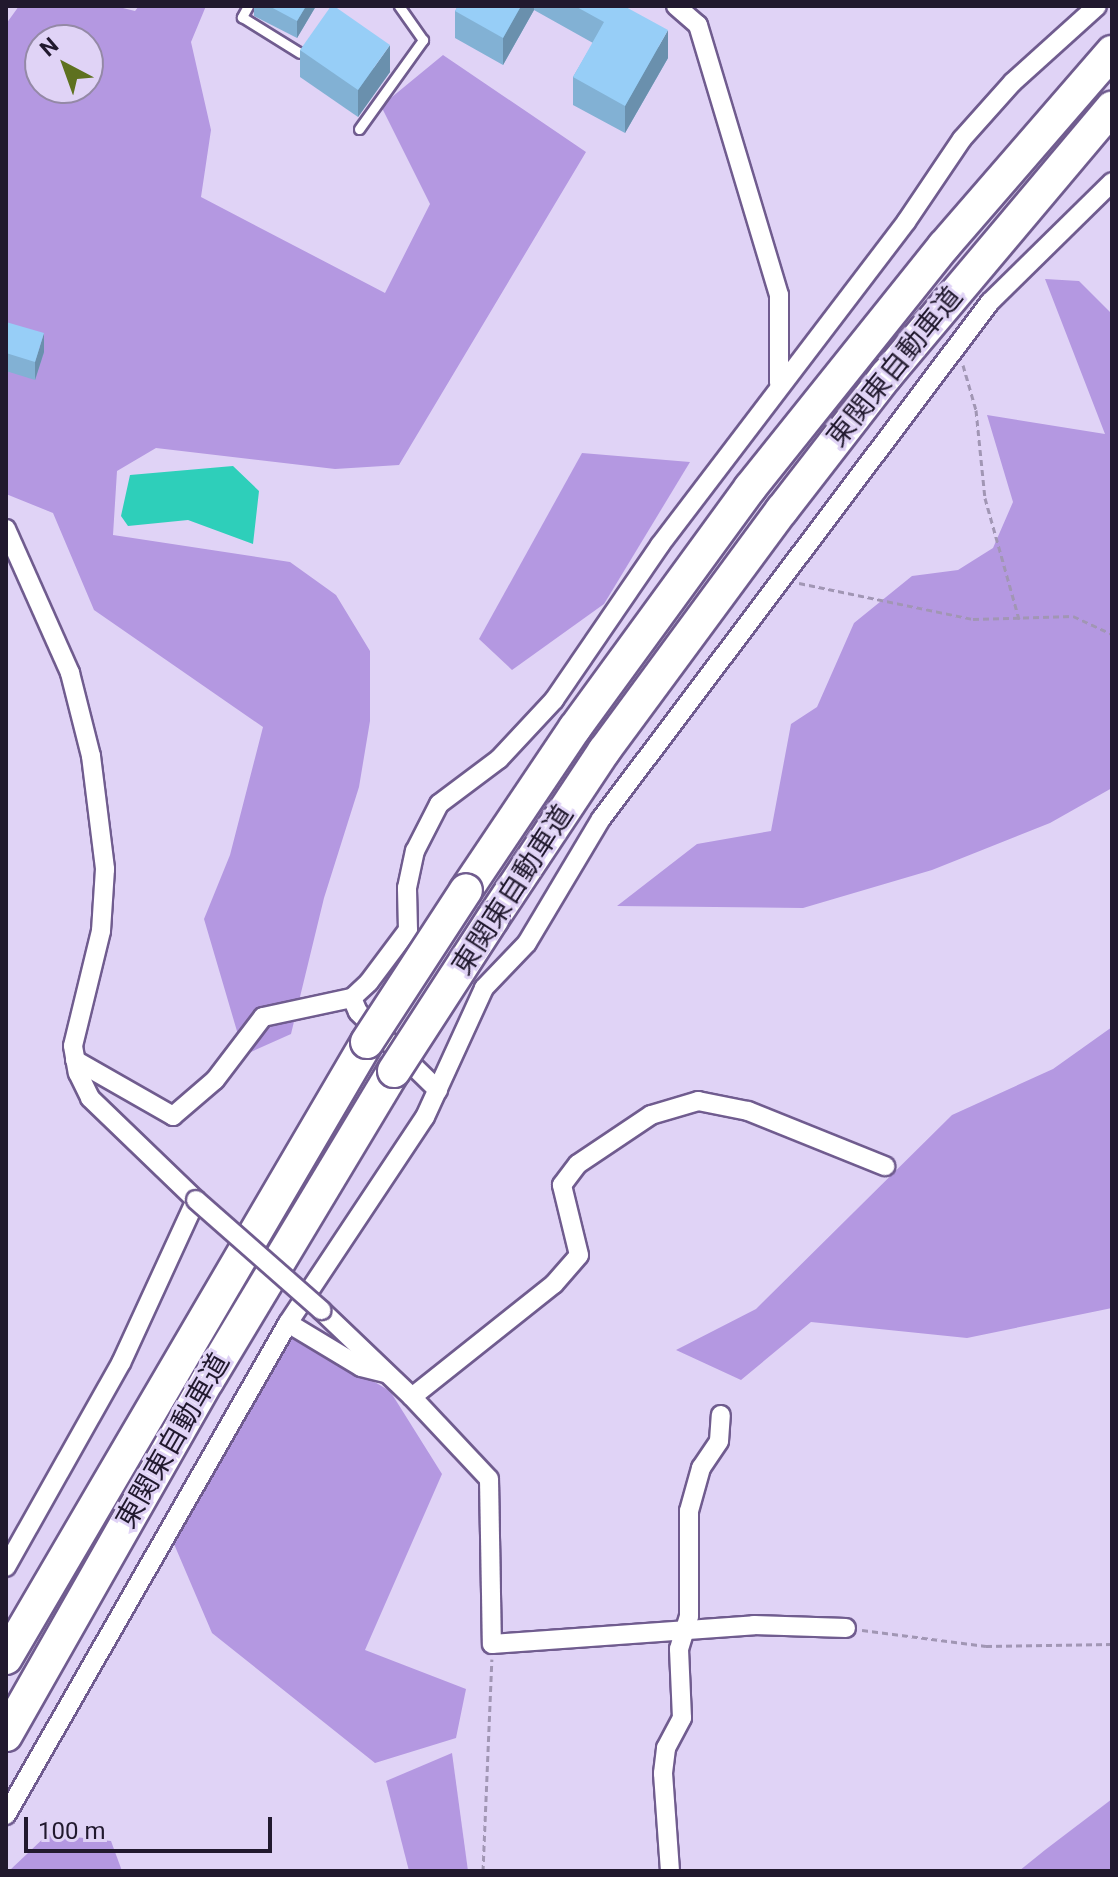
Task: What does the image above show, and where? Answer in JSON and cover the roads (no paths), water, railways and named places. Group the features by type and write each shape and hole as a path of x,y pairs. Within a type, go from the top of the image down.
{"highway":[{"name":"東関東自動車道","path":"6,1658 367,1042 575,728 750,488 925,269 1112,52"},
{"name":"東関東自動車道","path":"6,1735 208,1380 394,1071 604,751 782,510 886,376 1112,108"}],"street":[{"path":"676,6 698,25 779,295 779,383"},
{"path":"75,1060 173,1116 215,1080 263,1017 352,998 408,930 407,888 415,851 439,804 499,759 554,700 779,383 906,222 962,139 1013,82 1097,6"},
{"path":"6,1815 288,1323 438,1090 484,988 527,943 601,819 956,347 1021,268 1079,219 1112,182"},
{"path":"6,529 70,673 91,756 105,869 101,931 73,1046 75,1060 90,1098 196,1200 321,1310 412,1397 489,1479 492,1644 754,1625 846,1628"},
{"path":"352,998 358,1012 438,1090"},
{"path":"412,1397 554,1284 579,1255 562,1185 578,1164 651,1115 698,1101 748,1111 885,1166"},
{"path":"6,1567 121,1363 196,1200"},
{"path":"288,1323 361,1367 387,1374"},
{"path":"670,1871 663,1773 666,1748 682,1718 679,1649 685,1631 689,1511 701,1468 719,1441 721,1415"}],"lane":[{"path":"248,6 242,17 300,53"},
{"path":"359,129 423,40 399,6"}]}
